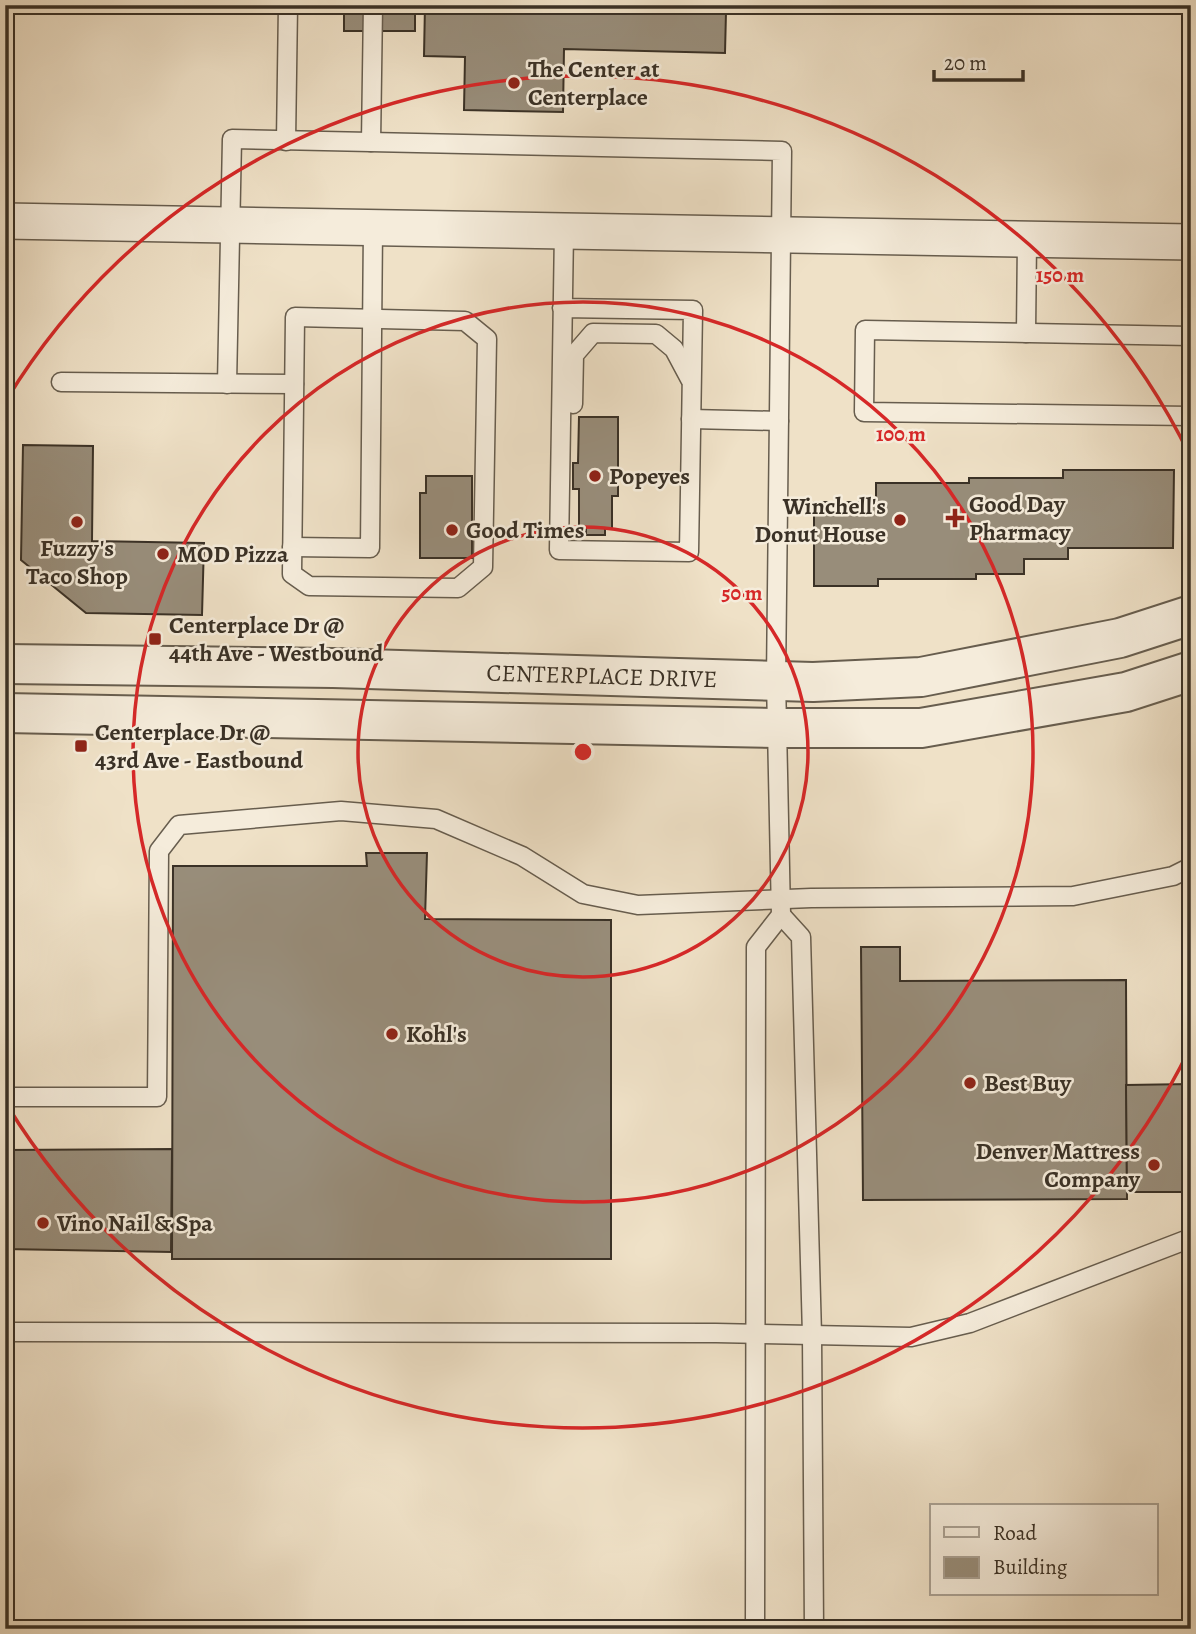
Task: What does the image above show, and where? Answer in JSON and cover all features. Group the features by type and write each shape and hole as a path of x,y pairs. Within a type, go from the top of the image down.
{"street":[{"path":"5,221 1191,242"},
{"name":"CENTERPLACE DRIVE","path":"5,664 332,668 813,682 921,677 1120,638 1191,615"},
{"name":"CENTERPLACE DRIVE","path":"5,713 777,728 921,728 1126,692 1191,671"}],"lane":[{"path":"286,141 288,5"},
{"path":"371,142 373,5"},
{"path":"227,384 232,139 782,151 777,728 781,907 801,937 812,1335 814,1629"},
{"path":"292,547 370,548 373,228"},
{"path":"562,307 693,310 689,552 559,550 562,307 564,231"},
{"path":"1026,332 1027,239"},
{"path":"295,317 373,318 465,321 487,338 483,567 458,588 309,586 292,574 295,317"},
{"path":"1191,336 865,330 864,412 1191,416"},
{"path":"559,523 570,501 574,355 593,332 656,334 674,349 692,383"},
{"path":"61,382 294,384"},
{"path":"691,419 779,421"},
{"path":"5,1097 157,1097 159,852 179,825 341,811 436,819 522,856 583,894 638,905 781,907 1073,896 1173,876 1191,867"},
{"path":"755,1629 756,947 781,907"},
{"path":"5,1332 755,1334 911,1337 970,1323 1191,1238"}],"building":[{"path":"344,5 415,5 415,31 344,31"},
{"name":"The Center at Centerplace","path":"425,5 702,5 701,12 726,12 725,53 564,49 563,112 464,110 465,57 424,56"},
{"name":"Popeyes","path":"579,417 618,417 618,496 612,496 612,529 605,529 605,535 586,535 586,528 579,528 579,489 573,489 573,463 578,463"},
{"path":"23,445 93,446 92,541 204,543 202,615 86,613 21,560"},
{"path":"1063,470 1174,470 1173,548 1068,548 1068,559 1024,559 1024,574 976,574 976,579 878,579 878,586 814,586 814,502 876,502 876,483 969,483 969,478 1063,478"},
{"path":"426,476 472,476 472,558 420,558 420,493 426,493"},
{"name":"Kohl's","path":"366,853 427,853 425,919 611,920 611,1259 172,1259 173,866 367,866"},
{"path":"861,947 900,947 900,981 1126,980 1127,1199 863,1200"},
{"path":"1191,1084 1191,1192 1127,1192 1126,1085"},
{"path":"172,1149 171,1252 5,1249 5,1150"}],"place":[{"name":"The Center at Centerplace","path":"514,83"},
{"name":"Popeyes","path":"595,476"},
{"name":"Good Day Pharmacy","path":"955,518"},
{"name":"Winchell's Donut House","path":"900,520"},
{"name":"Fuzzy's Taco Shop","path":"77,522"},
{"name":"Good Times","path":"452,530"},
{"name":"MOD Pizza","path":"163,554"},
{"name":"Centerplace Dr @ 44th Ave - Westbound","path":"155,639"},
{"name":"Centerplace Dr @ 43rd Ave - Eastbound","path":"81,746"},
{"name":"Kohl's","path":"392,1034"},
{"name":"Best Buy","path":"970,1083"},
{"name":"Denver Mattress Company","path":"1154,1165"},
{"name":"Vino Nail & Spa","path":"43,1223"}]}
